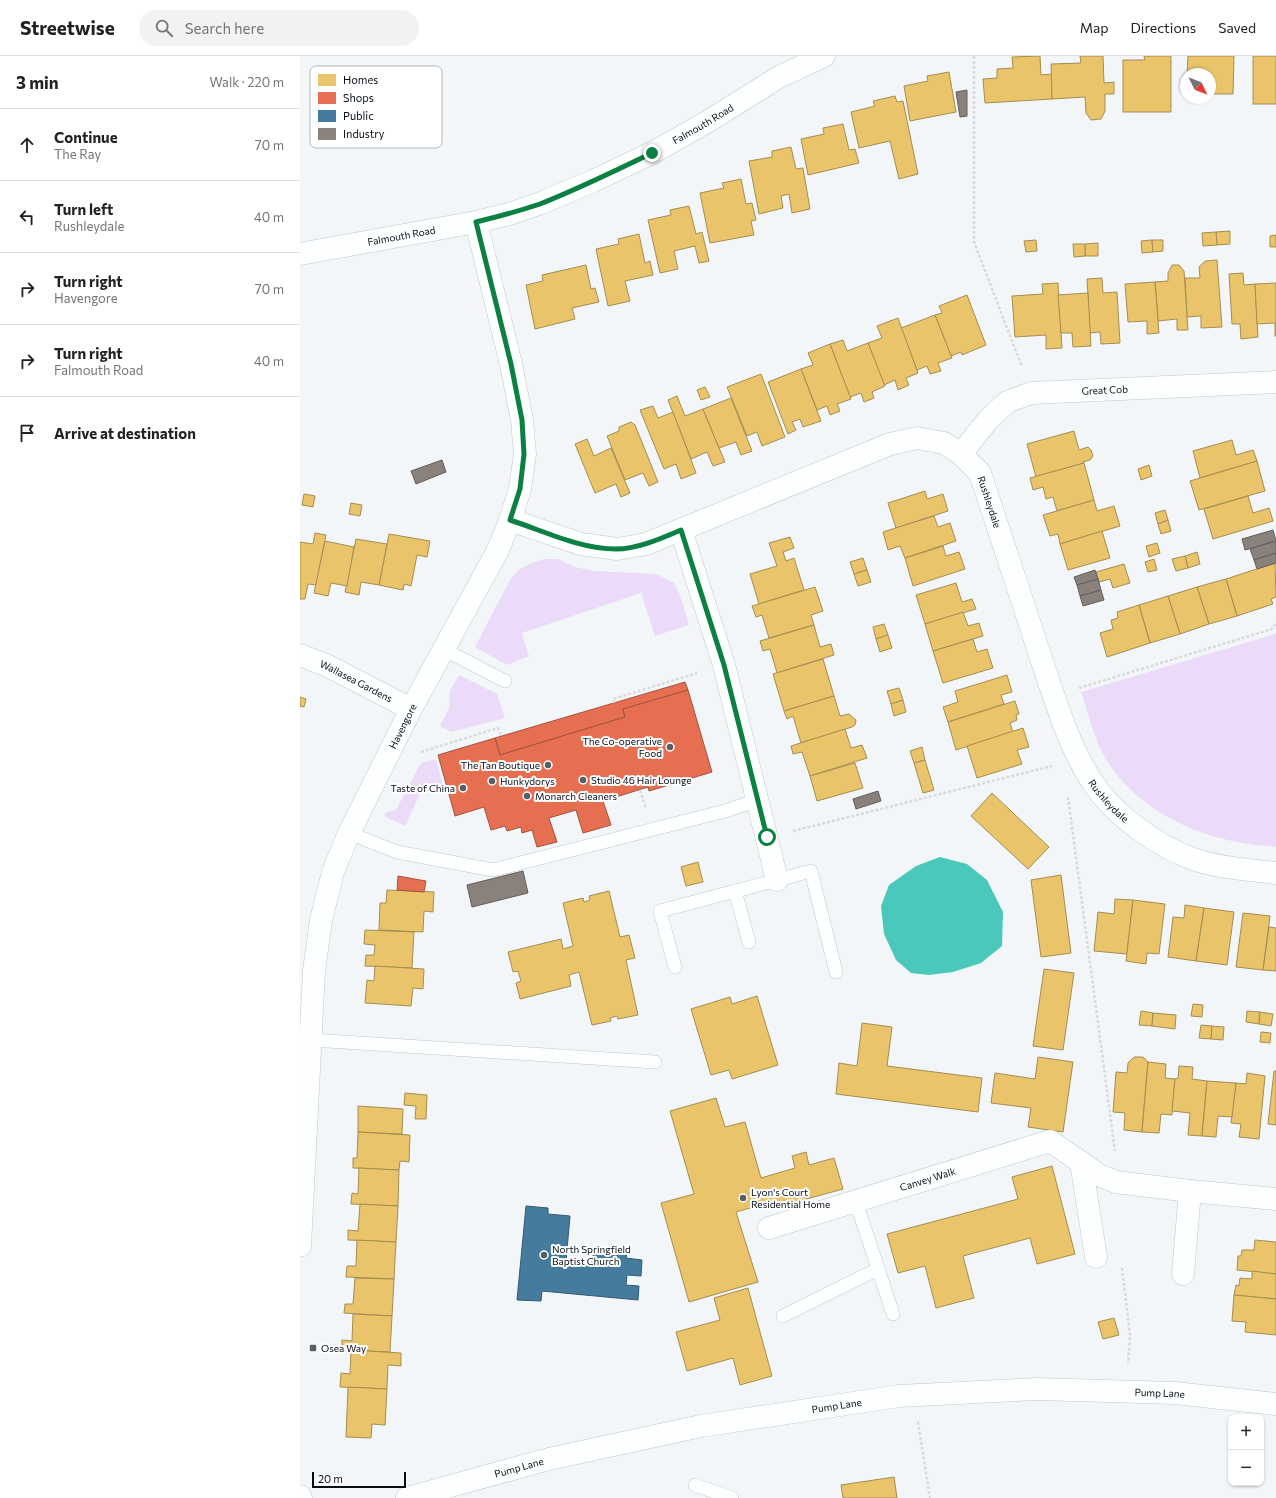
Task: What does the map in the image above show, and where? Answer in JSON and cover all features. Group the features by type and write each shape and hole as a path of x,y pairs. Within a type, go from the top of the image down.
{"street":[{"name":"Falmouth Road","path":"300,254 476,222 509,214 541,203 593,182 652,153 708,122 779,77 824,56"},
{"name":"Havengore","path":"300,1244 307,1090 312,1040 314,971 321,920 333,872 349,833 411,710 498,550 520,489 524,454 522,420 511,364 476,222"},
{"name":"Great Cob","path":"961,454 988,420 1006,402 1031,393 1275,386"},
{"name":"Rushleydale","path":"510,520 581,544 617,549 646,544 890,444 917,438 944,443 961,454 980,473 1054,696 1078,758 1093,784 1113,807 1139,829 1165,846 1192,858 1224,867 1276,873"},
{"path":"681,530 724,665 777,880"},
{"name":"Wallasea Gardens","path":"300,655 328,666 411,710"},
{"name":"Canvey Walk","path":"769,1228 1050,1141 1100,1175 1116,1182 1276,1199"},
{"path":"1081,1162 1096,1257"},
{"path":"1183,1274 1190,1191"},
{"name":"Pump Lane","path":"407,1498 549,1458 701,1426 900,1396 1037,1389 1175,1393 1276,1404"}],"lane":[{"path":"444,649 505,681"},
{"path":"349,833 397,852 493,870 725,811 758,800"},
{"path":"675,966 660,911 811,870 836,972"},
{"path":"735,891 749,942"},
{"path":"312,1040 655,1062"},
{"path":"856,1202 893,1314"},
{"path":"783,1316 878,1269"},
{"path":"695,1485 732,1498"}],"path":[{"path":"974,56 974,242 1031,393"},
{"path":"1054,696 1272,629 1276,623"},
{"path":"614,704 613,699 724,665"},
{"path":"421,752 498,728 501,736"},
{"path":"767,837 1064,763 1078,758"},
{"path":"1068,794 1107,1090"},
{"path":"918,1422 930,1498"}],"shaded area":[{"path":"545,559 558,559 575,567 594,571 657,574 674,583 681,598 689,625 655,636 641,593 522,633 529,656 507,665 475,647 510,580 519,569"},
{"path":"1276,632 1276,847 1237,842 1197,831 1159,812 1142,800 1113,770 1102,752 1093,730 1081,692 1275,634"},
{"path":"459,675 497,694 505,718 451,732 440,726 449,709 450,691"},
{"path":"436,759 443,786 420,794 405,826 384,816 386,812 396,810 421,763"},
{"path":"940,857 967,864 987,880 1003,912 1002,946 981,963 953,972 929,975 911,973 896,960 884,934 881,906 889,885 916,866"}],"building: Homes":[{"path":"1040,56 1041,75 1052,74 1052,99 985,103 983,79 997,78 997,69 1013,68 1012,57"},
{"path":"1080,56 1103,56 1104,83 1114,82 1114,94 1105,94 1105,111 1101,119 1091,120 1086,113 1085,97 1052,99 1051,64 1081,63"},
{"path":"1144,56 1171,56 1171,112 1123,112 1123,60 1145,60"},
{"path":"1188,56 1234,56 1233,94 1216,94 1216,68 1187,68"},
{"path":"1253,56 1276,56 1276,104 1253,104"},
{"path":"949,72 956,112 910,121 904,86 928,81 927,76"},
{"path":"895,96 897,102 903,101 918,174 899,179 890,141 859,148 851,112 875,106 873,101"},
{"path":"843,124 849,150 855,149 859,163 808,175 801,139 824,134 823,128"},
{"path":"791,147 796,169 803,168 810,209 792,213 789,194 781,196 783,208 759,214 749,161 772,157 772,151"},
{"path":"741,179 746,204 752,203 756,220 751,221 754,235 710,243 700,193 724,188 722,183"},
{"path":"689,206 696,234 702,232 709,261 699,263 695,246 674,251 678,269 660,273 648,220 671,215 670,210"},
{"path":"1230,231 1230,244 1217,245 1216,232"},
{"path":"1216,232 1217,245 1203,246 1202,233"},
{"path":"639,234 645,263 650,261 653,275 625,281 630,301 608,306 596,249 619,244 618,239"},
{"path":"1276,235 1276,247 1270,247 1270,236"},
{"path":"1036,240 1037,251 1026,252 1024,241"},
{"path":"1152,240 1153,252 1142,253 1141,241"},
{"path":"1152,240 1163,240 1163,251 1153,252"},
{"path":"1098,243 1098,256 1085,256 1085,244"},
{"path":"1073,244 1085,244 1085,256 1074,257"},
{"path":"1217,260 1222,327 1201,328 1201,316 1187,317 1185,278 1200,278 1199,267 1205,261"},
{"path":"586,265 591,289 595,288 599,302 572,308 575,319 535,329 526,285 543,281 542,275"},
{"path":"1172,265 1179,265 1184,271 1188,330 1177,330 1177,319 1158,321 1155,282 1168,281 1168,273"},
{"path":"1243,273 1244,285 1255,284 1258,337 1241,339 1240,324 1232,324 1229,274"},
{"path":"1102,278 1103,293 1117,292 1120,343 1101,344 1100,332 1090,333 1087,279"},
{"path":"1155,282 1159,333 1147,334 1147,321 1128,322 1125,284"},
{"path":"1058,283 1062,348 1046,349 1046,335 1015,337 1012,296 1043,294 1042,284"},
{"path":"1276,283 1275,336 1275,323 1257,324 1255,284"},
{"path":"1088,293 1091,346 1073,347 1072,333 1061,333 1058,295"},
{"path":"967,295 986,345 962,355 961,352 951,356 935,315 942,313 939,306"},
{"path":"935,315 952,358 938,363 941,371 930,374 927,366 917,370 901,328"},
{"path":"898,318 918,373 906,378 909,385 898,390 895,380 884,385 868,343 882,338 877,326"},
{"path":"843,340 847,351 868,343 885,386 872,392 874,398 864,402 861,393 850,397 830,344"},
{"path":"830,344 851,399 837,404 840,411 830,415 827,406 817,410 801,369 813,365 808,353"},
{"path":"801,369 821,421 803,427 800,419 792,422 796,430 788,434 768,382"},
{"path":"761,374 785,437 762,446 757,432 747,436 727,387"},
{"path":"705,387 710,397 701,400 697,390"},
{"path":"677,396 685,416 703,409 725,462 713,466 707,452 691,459 668,400"},
{"path":"731,398 752,451 741,455 736,442 719,448 703,409"},
{"path":"653,406 658,418 673,412 696,473 681,479 676,464 664,469 640,410"},
{"path":"631,422 635,425 658,482 649,486 643,473 625,480 607,436 619,431 619,427"},
{"path":"1074,431 1079,450 1088,447 1091,450 1093,456 1090,460 1036,477 1027,444"},
{"path":"587,439 594,456 611,448 630,493 621,497 616,484 595,493 575,444"},
{"path":"1232,440 1236,455 1253,450 1257,461 1200,478 1193,451"},
{"path":"1257,461 1265,491 1199,510 1190,481"},
{"path":"1084,463 1094,500 1057,511 1053,497 1046,499 1043,487 1033,490 1030,478"},
{"path":"1149,465 1152,476 1141,480 1138,469"},
{"path":"925,491 927,499 943,494 948,511 896,528 888,503"},
{"path":"304,494 315,496 313,507 302,505"},
{"path":"1248,496 1253,513 1269,508 1273,521 1213,539 1204,509"},
{"path":"1094,500 1097,511 1114,506 1120,526 1060,544 1058,534 1050,536 1043,515"},
{"path":"351,503 362,505 360,516 349,514"},
{"path":"1165,510 1168,520 1158,524 1155,513"},
{"path":"934,516 938,527 950,523 956,541 905,558 900,546 888,550 883,532"},
{"path":"1168,520 1171,531 1161,534 1158,524"},
{"path":"1102,531 1110,558 1068,570 1060,544"},
{"path":"315,533 326,535 316,585 308,584 305,599 300,599 300,542 313,544"},
{"path":"389,534 430,541 427,557 417,555 411,586 404,584 403,590 379,585"},
{"path":"790,537 794,548 783,552 786,561 794,558 804,590 759,604 750,574 777,566 769,543"},
{"path":"356,539 387,544 379,585 361,582 359,595 345,592"},
{"path":"325,541 354,547 347,586 331,583 328,596 314,593"},
{"path":"1157,543 1160,553 1149,557 1146,546"},
{"path":"943,546 946,556 959,552 965,569 913,586 905,558"},
{"path":"1197,552 1200,564 1188,568 1185,556"},
{"path":"1185,556 1188,568 1176,571 1172,559"},
{"path":"863,558 867,570 854,574 850,562"},
{"path":"1154,559 1157,570 1148,572 1145,562"},
{"path":"1275,563 1276,597 1271,599 1273,604 1237,616 1226,579"},
{"path":"1124,564 1130,583 1113,588 1110,579 1099,582 1096,572"},
{"path":"867,570 871,582 858,586 854,574"},
{"path":"1226,579 1237,616 1209,624 1197,587"},
{"path":"956,583 962,602 972,599 976,609 925,624 916,595"},
{"path":"815,587 823,611 811,615 814,625 769,638 762,615 756,617 752,606"},
{"path":"1197,587 1209,624 1180,634 1168,596"},
{"path":"1168,596 1180,634 1150,643 1139,605"},
{"path":"1139,605 1150,643 1107,657 1100,633 1113,629 1111,620 1118,618 1117,612"},
{"path":"963,612 968,626 979,623 983,636 933,651 925,624"},
{"path":"884,624 888,635 876,639 873,627"},
{"path":"814,625 820,647 831,644 834,655 777,673 770,649 763,651 760,641"},
{"path":"888,635 892,648 880,652 876,639"},
{"path":"973,639 977,652 987,649 993,668 943,683 933,651"},
{"path":"823,659 834,696 784,711 773,674"},
{"path":"1007,675 1012,692 1001,695 1004,704 948,722 943,707 958,702 955,691"},
{"path":"899,688 903,700 891,704 887,691"},
{"path":"834,696 840,716 849,714 856,720 855,725 801,743 793,716 787,719 784,711"},
{"path":"300,697 306,699 304,707 300,706"},
{"path":"903,700 906,712 894,716 891,704"},
{"path":"1015,701 1019,714 1016,715 1017,720 1010,723 1013,732 956,750 948,722"},
{"path":"1023,728 1029,747 1017,750 1022,764 977,778 967,746"},
{"path":"845,729 851,748 862,745 867,758 810,776 802,752 793,754 791,746"},
{"path":"922,747 925,760 914,763 910,751"},
{"path":"925,760 934,790 923,793 914,763"},
{"path":"855,763 863,788 817,801 810,776"},
{"path":"992,793 1049,847 1028,869 971,816"},
{"path":"698,862 703,882 686,886 681,867"},
{"path":"1061,875 1071,953 1041,957 1031,880"},
{"path":"387,890 434,892 433,912 424,911 423,932 379,930 380,903 386,903"},
{"path":"609,891 620,937 629,935 635,958 626,960 638,1015 618,1019 617,1016 610,1018 611,1021 592,1025 579,972 569,975 571,986 520,999 516,983 521,981 518,971 513,972 508,952 561,939 563,949 573,946 563,903 583,898 584,902 590,900 589,896"},
{"path":"1115,899 1133,900 1127,954 1094,951 1098,912 1114,914"},
{"path":"1133,900 1165,904 1159,954 1147,953 1146,964 1126,961"},
{"path":"1185,905 1204,908 1196,961 1168,957 1173,917 1184,918"},
{"path":"1204,908 1234,912 1227,965 1196,961"},
{"path":"1243,913 1270,916 1263,970 1236,967"},
{"path":"1269,927 1276,928 1276,971 1263,970"},
{"path":"365,930 414,932 412,968 365,966 366,955 374,955 375,945 364,944"},
{"path":"375,966 424,969 423,989 413,988 411,1006 365,1003 367,980 374,981"},
{"path":"1044,969 1074,973 1063,1050 1033,1046"},
{"path":"757,996 778,1065 732,1079 729,1070 711,1075 691,1009 730,997 732,1004"},
{"path":"1193,1004 1203,1005 1202,1017 1191,1016"},
{"path":"1141,1011 1153,1013 1152,1026 1139,1025"},
{"path":"1247,1011 1260,1012 1259,1024 1246,1022"},
{"path":"1260,1012 1273,1014 1271,1026 1259,1024"},
{"path":"1153,1013 1176,1015 1175,1029 1152,1026"},
{"path":"862,1023 892,1027 887,1066 982,1078 978,1112 836,1094 839,1063 857,1066"},
{"path":"1201,1025 1212,1026 1211,1039 1199,1038"},
{"path":"1212,1026 1224,1027 1223,1040 1211,1039"},
{"path":"1261,1032 1271,1033 1270,1043 1260,1042"},
{"path":"1038,1057 1073,1062 1063,1132 1028,1127 1031,1108 991,1103 995,1073 1035,1079"},
{"path":"1134,1057 1143,1057 1148,1062 1142,1132 1124,1130 1125,1113 1113,1112 1116,1072 1127,1073 1128,1063"},
{"path":"1148,1062 1166,1064 1165,1078 1175,1079 1172,1115 1161,1114 1159,1133 1142,1132"},
{"path":"1179,1066 1193,1067 1192,1079 1207,1081 1202,1136 1188,1135 1190,1113 1172,1111 1175,1079 1178,1078"},
{"path":"1274,1071 1276,1071 1276,1125 1268,1124"},
{"path":"1247,1073 1265,1076 1259,1139 1239,1137 1241,1124 1231,1123 1236,1083 1246,1084"},
{"path":"1207,1081 1236,1083 1232,1117 1218,1116 1216,1137 1202,1136"},
{"path":"405,1093 427,1095 426,1119 415,1119 416,1106 404,1105"},
{"name":"Lyon's Court Residential Home","path":"716,1098 725,1127 745,1122 761,1178 795,1168 792,1156 806,1152 809,1165 834,1158 843,1189 770,1209 768,1203 736,1212 758,1282 689,1302 661,1203 694,1194 670,1111"},
{"path":"358,1106 403,1109 402,1134 358,1132"},
{"path":"358,1132 410,1135 409,1162 400,1161 399,1170 353,1168 353,1158 357,1158"},
{"path":"1052,1166 1075,1254 1037,1264 1030,1238 963,1256 974,1298 936,1308 925,1266 898,1273 887,1234 1018,1199 1012,1177"},
{"path":"359,1168 399,1170 398,1206 351,1204 352,1193 358,1194"},
{"path":"360,1204 398,1206 396,1242 348,1240 348,1230 358,1231"},
{"path":"357,1240 396,1242 394,1279 346,1277 347,1266 356,1266"},
{"path":"1255,1240 1276,1242 1276,1274 1237,1270 1238,1256 1241,1256 1242,1250 1254,1250"},
{"path":"1252,1271 1276,1274 1276,1299 1234,1295 1236,1285 1239,1286 1240,1278 1252,1279"},
{"path":"355,1278 394,1279 392,1316 344,1313 345,1304 353,1304"},
{"path":"748,1288 772,1376 740,1385 733,1358 687,1371 676,1332 720,1320 714,1298"},
{"path":"1234,1295 1276,1299 1276,1335 1245,1332 1246,1322 1232,1321"},
{"path":"353,1314 392,1316 390,1352 342,1350 342,1340 352,1341"},
{"path":"1114,1318 1119,1335 1103,1339 1098,1322"},
{"path":"351,1350 401,1353 401,1366 388,1365 387,1389 340,1387 341,1373 350,1374"},
{"path":"348,1387 387,1389 385,1425 372,1424 371,1438 346,1437"},
{"path":"894,1477 897,1498 843,1498 841,1485"}],"building: Shops":[{"path":"685,682 688,690 623,709 625,717 500,755 495,738"},
{"path":"688,690 712,772 649,791 648,787 603,801 611,825 583,833 576,810 549,818 557,842 537,847 532,830 522,833 521,827 507,831 505,826 491,830 484,807 455,816 438,755 495,738 500,755 625,717 623,709"},
{"path":"398,876 426,881 424,892 397,890"}],"building: Public":[{"name":"North Springfield Baptist Church","path":"526,1206 548,1208 548,1214 570,1216 566,1261 592,1263 594,1250 627,1253 626,1258 642,1260 641,1276 627,1275 626,1285 639,1286 638,1300 542,1291 541,1301 517,1300"}],"building: Industry":[{"path":"967,90 967,116 960,117 956,92"},
{"path":"442,460 446,472 416,484 411,471"},
{"path":"1273,530 1276,541 1245,550 1242,539"},
{"path":"1276,541 1276,553 1254,560 1250,549"},
{"path":"1276,553 1276,563 1257,569 1254,560"},
{"path":"1095,570 1098,579 1077,585 1074,577"},
{"path":"1098,579 1101,590 1080,596 1077,585"},
{"path":"1101,590 1104,600 1083,606 1080,596"},
{"path":"878,791 881,801 856,809 853,799"},
{"path":"523,871 528,893 472,907 467,885"}],"place":[{"name":"The Co-operative Food","path":"670,747"},
{"name":"The Tan Boutique","path":"548,765"},
{"name":"Studio 46 Hair Lounge","path":"583,780"},
{"name":"Hunkydorys","path":"492,781"},
{"name":"Taste of China","path":"463,788"},
{"name":"Monarch Cleaners","path":"527,796"},
{"name":"Lyon's Court Residential Home","path":"743,1198"},
{"name":"North Springfield Baptist Church","path":"544,1255"},
{"name":"Osea Way","path":"313,1348"}],"route":[{"path":"652,153 593,182 541,203 509,214 476,222 511,364 522,420 524,454 520,489 510,520 581,544 617,549 646,544 681,530 724,665 767,837"}]}
